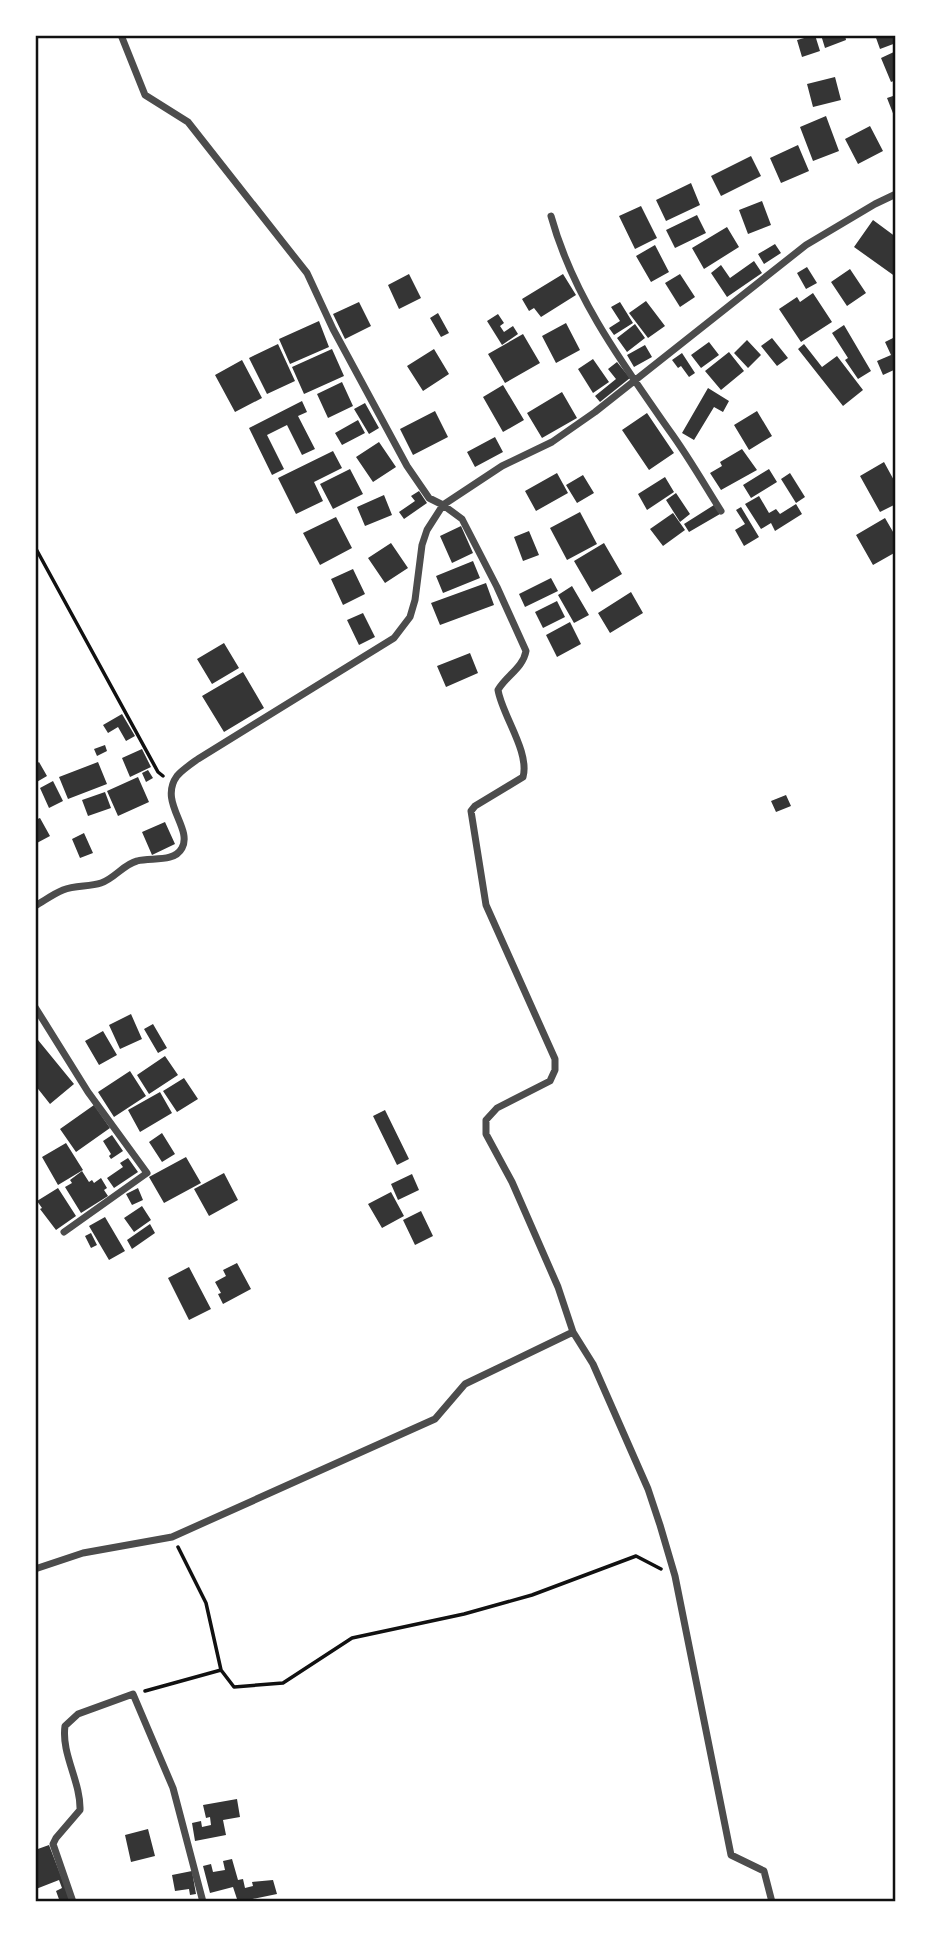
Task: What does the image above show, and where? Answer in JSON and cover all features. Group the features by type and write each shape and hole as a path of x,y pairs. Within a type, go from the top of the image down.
{"street":[{"path":"121,35 145,95 188,122 307,273 333,329 407,466 429,498 462,519 526,651 520,666 498,690 499,699 517,742 525,771 523,777 471,811 486,905 555,1059 555,1070 550,1081 497,1108 486,1120 486,1134 512,1182 558,1287 573,1332 593,1364 648,1489 675,1576 731,1855 764,1871 772,1902"},
{"path":"35,906 65,889 101,883 133,862 177,855 185,836 171,794 177,775 394,638 410,617 415,600 422,545 427,530 443,505 502,466 552,442 806,245 896,194"},
{"path":"551,216 559,244 599,328 671,432 721,511"},
{"path":"35,1007 88,1092 147,1173 64,1232"},
{"path":"35,1569 83,1553 172,1536 435,1419 465,1384 573,1332"},
{"path":"73,1902 53,1844 80,1811 63,1739 65,1726 78,1714 133,1694 173,1788 203,1902"}],"path":[{"path":"35,547 158,772 173,784"},
{"path":"172,1536 206,1603 221,1670 234,1687 283,1683 352,1638 464,1614 532,1595 636,1556 675,1576"},
{"path":"133,1694 221,1670"}],"building":[{"path":"815,35 820,51 802,57 797,40"},
{"path":"821,35 845,35 846,40 825,48"},
{"path":"875,35 896,35 896,43 880,49"},
{"path":"896,51 896,80 891,82 881,58"},
{"path":"835,77 841,100 813,107 807,84"},
{"path":"896,95 896,121 887,98"},
{"path":"826,116 839,151 813,161 800,127"},
{"path":"870,126 883,151 858,164 845,139"},
{"path":"798,145 809,171 781,183 770,158"},
{"path":"751,156 761,176 721,196 711,176"},
{"path":"691,183 700,205 666,221 656,200"},
{"path":"762,201 771,225 748,234 739,210"},
{"path":"641,206 657,238 635,249 619,216"},
{"path":"697,215 706,233 675,248 666,230"},
{"path":"873,220 896,237 896,277 854,247"},
{"path":"727,227 739,247 704,269 692,248"},
{"path":"775,244 781,253 764,264 758,254"},
{"path":"655,245 669,272 651,282 636,256"},
{"path":"754,261 762,273 727,297 711,273 721,265 730,278"},
{"path":"807,267 817,283 806,289 797,273"},
{"path":"850,269 866,293 847,306 831,282"},
{"path":"409,274 421,298 399,309 388,285"},
{"path":"563,274 576,295 541,317 534,308 529,311 522,299"},
{"path":"680,274 695,297 680,307 665,283"},
{"path":"813,293 832,322 801,342 779,309 797,297 800,302"},
{"path":"646,301 665,326 648,338 629,313"},
{"path":"359,302 371,326 345,339 333,314"},
{"path":"620,302 633,323 614,335 609,328 620,321 611,307"},
{"path":"438,313 449,333 441,337 430,318"},
{"path":"498,314 504,323 500,326 504,332 513,326 518,334 502,345 487,321"},
{"path":"319,321 329,347 290,364 279,339"},
{"path":"566,323 580,350 556,363 542,336"},
{"path":"635,324 645,338 627,352 617,338"},
{"path":"844,325 871,371 858,379 832,333"},
{"path":"523,334 540,363 505,383 488,354"},
{"path":"895,337 896,369 883,375 877,361 891,355 885,342"},
{"path":"772,338 788,358 777,366 761,346"},
{"path":"747,340 761,355 748,368 734,353"},
{"path":"709,342 719,355 701,368 691,355"},
{"path":"278,344 295,381 267,394 249,358"},
{"path":"804,344 822,367 837,356 863,390 843,406 798,349"},
{"path":"645,345 652,357 634,367 627,355"},
{"path":"332,349 344,376 304,394 292,367"},
{"path":"434,349 449,374 423,391 407,366"},
{"path":"729,352 744,371 721,390 705,371"},
{"path":"682,353 695,373 689,377 681,366 678,368 672,360"},
{"path":"593,359 609,382 593,393 578,369"},
{"path":"242,360 262,398 235,412 215,375"},
{"path":"617,362 630,378 600,402 595,396 616,379 608,369"},
{"path":"342,382 353,406 328,418 317,394"},
{"path":"503,385 524,420 503,432 483,397"},
{"path":"708,388 729,401 723,412 714,407 694,440 682,433"},
{"path":"562,392 577,418 542,438 527,413"},
{"path":"302,401 307,412 298,416 315,449 302,455 287,425 267,435 284,469 272,475 249,428"},
{"path":"365,403 379,428 369,434 354,409"},
{"path":"435,411 448,437 413,455 400,429"},
{"path":"757,411 772,436 749,450 734,425"},
{"path":"647,413 674,453 649,470 622,430"},
{"path":"358,420 365,433 342,445 335,433"},
{"path":"495,437 503,452 475,467 467,452"},
{"path":"379,442 396,467 373,482 356,457"},
{"path":"742,449 757,470 721,490 710,473 722,466 720,462"},
{"path":"333,451 342,468 314,482 323,501 296,514 278,478"},
{"path":"884,462 896,484 896,504 880,512 860,476"},
{"path":"350,469 363,494 333,509 320,484"},
{"path":"769,469 777,482 751,498 743,485"},
{"path":"557,473 568,493 536,511 525,491"},
{"path":"790,473 805,497 796,503 781,479"},
{"path":"583,475 594,493 577,503 566,485"},
{"path":"665,477 674,492 647,510 638,494"},
{"path":"419,491 427,503 404,519 399,512 415,501 411,496"},
{"path":"676,493 690,514 680,522 666,500"},
{"path":"384,495 392,515 365,526 357,507"},
{"path":"759,496 769,513 776,509 780,514 796,504 802,514 775,531 771,523 761,529 745,504"},
{"path":"714,505 720,514 689,532 684,524"},
{"path":"741,507 759,537 744,546 735,530 745,524 736,510"},
{"path":"580,512 597,544 567,560 550,528"},
{"path":"673,513 685,530 663,546 650,529"},
{"path":"336,517 352,548 320,565 303,533"},
{"path":"885,518 896,537 896,552 873,565 856,535"},
{"path":"461,526 473,553 452,563 440,536"},
{"path":"529,531 539,555 523,561 514,537"},
{"path":"391,543 408,568 385,583 368,558"},
{"path":"604,543 622,574 592,592 574,561"},
{"path":"473,561 480,578 443,593 436,576"},
{"path":"353,569 365,594 343,605 331,579"},
{"path":"551,578 558,591 525,607 519,594"},
{"path":"486,583 494,605 440,625 431,603"},
{"path":"572,586 589,615 574,623 558,595"},
{"path":"631,592 643,613 610,633 598,613"},
{"path":"557,601 565,617 543,628 535,612"},
{"path":"363,613 375,637 359,645 347,620"},
{"path":"570,622 581,644 557,657 546,635"},
{"path":"224,643 239,668 212,684 197,659"},
{"path":"470,653 478,673 446,687 437,666"},
{"path":"243,672 264,708 224,732 202,696"},
{"path":"122,714 135,736 126,741 118,727 108,733 103,725"},
{"path":"105,745 107,751 97,756 94,749"},
{"path":"142,749 151,767 130,777 122,758"},
{"path":"39,762 47,776 35,783 35,765"},
{"path":"98,762 107,784 68,799 59,777"},
{"path":"148,770 153,778 146,782 142,773"},
{"path":"138,777 149,802 118,816 107,791"},
{"path":"53,781 63,801 49,808 40,788"},
{"path":"105,792 111,808 88,816 82,800"},
{"path":"786,795 791,806 776,812 771,801"},
{"path":"40,818 50,836 35,844 35,820"},
{"path":"165,822 175,844 152,855 142,832"},
{"path":"84,833 93,853 80,858 72,839"},
{"path":"131,1014 142,1039 120,1049 109,1025"},
{"path":"153,1024 167,1048 158,1053 144,1029"},
{"path":"103,1031 117,1055 99,1065 85,1041"},
{"path":"38,1040 74,1084 50,1104 35,1085 35,1042"},
{"path":"165,1056 178,1075 149,1094 137,1075"},
{"path":"130,1071 146,1096 114,1117 98,1092"},
{"path":"184,1078 198,1099 177,1112 163,1091"},
{"path":"160,1092 172,1113 140,1132 128,1110"},
{"path":"94,1105 110,1128 76,1152 60,1129"},
{"path":"385,1110 409,1159 397,1165 373,1116"},
{"path":"162,1133 175,1154 162,1162 149,1142"},
{"path":"112,1135 123,1151 111,1159 103,1141"},
{"path":"66,1143 83,1170 58,1185 42,1157"},
{"path":"186,1157 201,1183 164,1203 149,1177"},
{"path":"128,1158 138,1172 114,1188 107,1178 123,1167 120,1163"},
{"path":"82,1171 89,1182 92,1180 94,1183 101,1178 108,1196 81,1213 65,1187"},
{"path":"224,1173 238,1200 209,1216 194,1189"},
{"path":"412,1174 419,1190 398,1200 391,1184"},
{"path":"58,1188 76,1216 56,1230 37,1201"},
{"path":"138,1188 143,1200 132,1205 126,1194"},
{"path":"391,1192 404,1216 382,1228 368,1204"},
{"path":"142,1206 151,1220 134,1232 124,1218"},
{"path":"421,1211 433,1236 415,1245 403,1220"},
{"path":"105,1217 125,1251 109,1260 89,1226"},
{"path":"150,1224 155,1233 132,1249 127,1240"},
{"path":"91,1233 97,1245 91,1248 85,1236"},
{"path":"237,1263 251,1289 223,1304 215,1282 226,1276 223,1270"},
{"path":"189,1267 211,1309 189,1320 168,1278"},
{"path":"237,1799 240,1817 223,1820 226,1835 195,1841 192,1823 201,1821 202,1827 211,1825 203,1805"},
{"path":"148,1829 155,1856 131,1862 125,1835"},
{"path":"49,1845 71,1902 60,1902 56,1891 62,1888 59,1880 36,1889 35,1850"},
{"path":"232,1859 238,1880 243,1879 245,1888 253,1886 252,1882 273,1880 277,1894 238,1902 233,1887 210,1893 203,1866 211,1864 213,1872 225,1870 223,1861"},
{"path":"192,1871 196,1894 190,1895 189,1889 175,1891 172,1875"}]}
